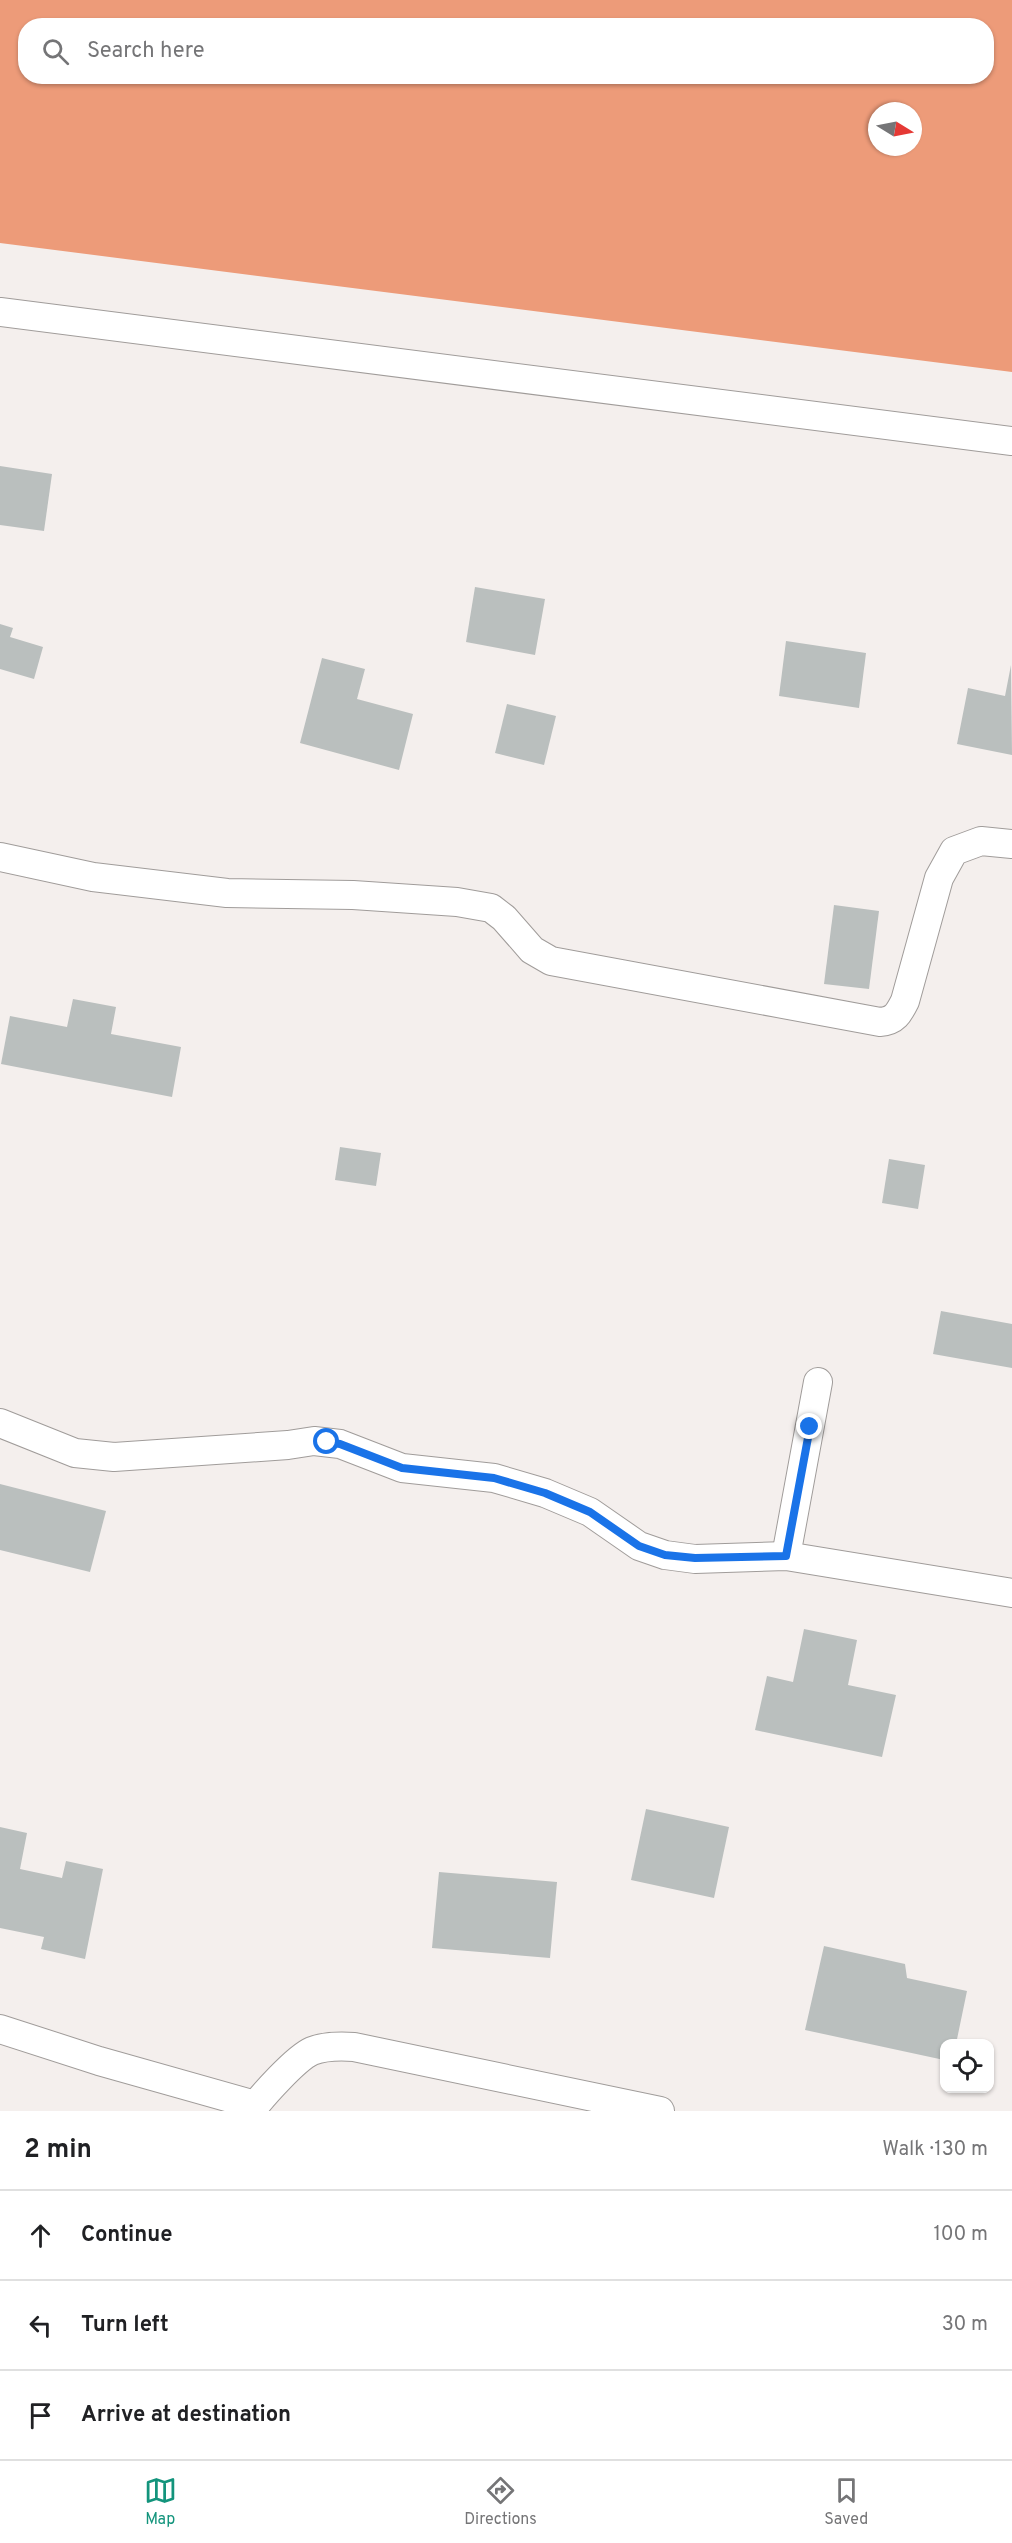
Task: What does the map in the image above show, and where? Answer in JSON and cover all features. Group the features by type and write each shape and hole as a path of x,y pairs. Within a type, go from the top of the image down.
{"street":[{"path":"0,312 1012,441"},
{"path":"0,857 93,877 227,893 353,895 457,902 491,908 504,918 532,950 551,961 890,1022 899,1014 905,1001 939,878 954,850 981,841 1012,844"},
{"path":"786,1556 818,1382"},
{"path":"0,1423 75,1453 114,1457 288,1445 314,1441 340,1444 402,1468 494,1478 545,1493 590,1512 639,1546 665,1555 695,1558 786,1556 1012,1593"},
{"path":"0,2029 253,2108 283,2075 310,2051 332,2046 354,2047 660,2111"}],"shaded area":[{"path":"0,0 1012,0 1012,372 0,243"}],"building":[{"path":"0,466 52,474 44,531 0,525"},
{"path":"475,587 545,599 535,655 466,642"},
{"path":"0,624 13,628 10,637 43,647 34,679 0,669"},
{"path":"786,641 866,653 859,708 779,696"},
{"path":"322,658 365,669 357,699 413,714 399,770 300,743"},
{"path":"1011,665 1012,755 957,744 968,688 1005,696"},
{"path":"507,704 556,716 544,765 495,753"},
{"path":"834,905 879,911 869,989 824,984"},
{"path":"73,999 116,1007 111,1034 181,1047 172,1097 1,1064 10,1016 67,1027"},
{"path":"340,1147 381,1153 376,1186 335,1180"},
{"path":"889,1159 925,1165 918,1209 882,1203"},
{"path":"941,1311 1012,1324 1012,1368 933,1354"},
{"path":"0,1484 106,1511 90,1572 0,1550"},
{"path":"804,1629 857,1640 848,1685 896,1695 882,1757 755,1730 767,1676 793,1682"},
{"path":"646,1809 729,1827 714,1898 631,1880"},
{"path":"0,1827 27,1833 20,1869 62,1878 66,1861 103,1869 85,1959 41,1949 44,1937 0,1928"},
{"path":"439,1872 557,1882 550,1958 432,1948"},
{"path":"824,1946 905,1964 907,1978 967,1991 957,2039 940,2039 940,2059 805,2030"}],"route":[{"path":"327,1442 340,1444 402,1468 494,1478 545,1493 590,1512 639,1546 665,1555 695,1558 786,1556 810,1427"}]}
